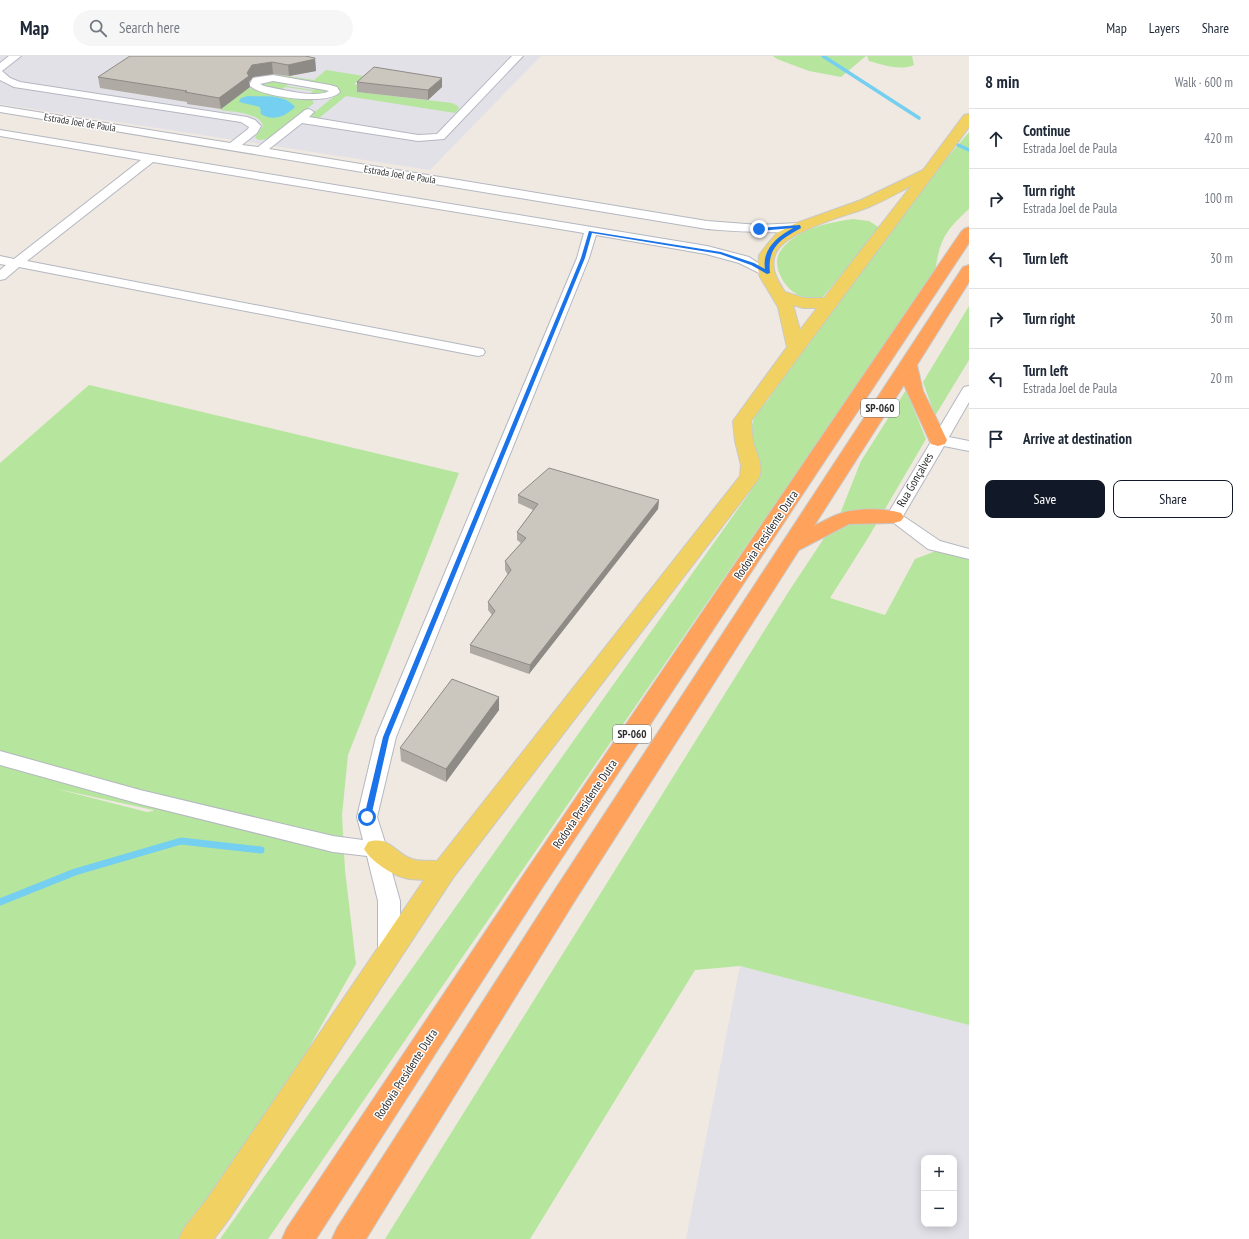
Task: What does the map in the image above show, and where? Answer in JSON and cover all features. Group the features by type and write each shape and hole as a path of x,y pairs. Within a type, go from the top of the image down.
{"highway":[{"name":"Rodovia Presidente Dutra","path":"298,1239 533,881 969,232"},
{"name":"SP-060","path":"348,1239 565,895 969,270"},
{"path":"908,365 914,391 938,440"},
{"path":"792,546 845,518 870,516 894,517"}],"main road":[{"path":"195,1239 218,1209 444,872 750,477 751,465 744,441 742,421 795,346 827,304 878,220 930,171 969,118"},
{"path":"795,346 790,318 781,296 767,273 766,262 770,249 782,236 800,227 884,195 930,171"},
{"path":"828,217 853,216 878,220"},
{"path":"781,296 803,303 827,304"},
{"path":"377,849 407,869 444,872"}],"street":[{"path":"0,69 6,62 16,56"},
{"path":"300,119 418,138 440,137 518,56"},
{"path":"0,74 6,80 25,86 243,119 251,122 255,126 253,131 232,147"},
{"path":"260,152 328,96 335,92 333,89 326,87 269,78 257,80 254,83 258,88 315,98 328,96"},
{"name":"Estrada Joel de Paula","path":"0,109 720,227 759,229 800,227"},
{"path":"0,133 721,253 748,262 767,273"},
{"path":"245,138 388,161"},
{"path":"0,276 149,159"},
{"path":"389,953 389,901 377,849 367,817 386,737 583,258 591,232"},
{"path":"0,260 478,352"},
{"name":"Rua Gonçalves","path":"969,390 938,440 894,517 934,545 969,554"},
{"path":"938,440 969,446"},
{"path":"0,758 140,797 333,844 377,849"}],"shaded area":[{"path":"0,56 541,56 430,170 0,104"},
{"path":"740,966 969,1025 969,1239 686,1239"}],"green space":[{"path":"773,56 866,56 841,77 809,71 777,59"},
{"path":"867,56 912,56 914,65 909,67 892,67 869,61"},
{"path":"326,70 364,76 354,84 363,86 358,92 452,103 458,106 459,109 455,113 346,96 318,119 313,118 311,115 337,94 334,86 272,77 269,74 314,80"},
{"path":"265,80 289,83 286,86 314,90 318,87 329,91 325,95 310,94 313,91 285,87 281,90 260,86 258,83"},
{"path":"248,88 308,99 312,100 314,103 270,139 258,140 255,137 263,126 261,121 251,115 220,110"},
{"path":"969,132 969,209 954,223 945,236 939,251 935,272 268,1239 220,1239 750,492 756,477 750,432 755,415 768,400 805,343 919,191"},
{"path":"853,219 869,221 880,228 822,298 807,298 793,292 780,275 778,269 777,262 781,250 796,236 804,232 833,222"},
{"path":"969,306 969,360 935,416 923,382"},
{"path":"89,385 459,473 348,755 342,815 345,870 356,964 218,1209 195,1239 0,1239 0,463","holes":["53,788 153,810 147,812"]},
{"path":"906,390 926,439 868,538 830,598 885,615 915,559 936,551 969,558 969,1025 740,966 695,970 530,1239 385,1239 789,591 840,514 861,461"}],"water":[{"path":"248,96 280,98 291,103 295,107 288,113 279,117 270,118 261,114 260,107 239,102 241,98"}],"building":[{"path":"130,56 305,56 315,59 288,65 272,62 252,65 247,73 249,76 219,98 185,92 187,91 98,77"},
{"path":"374,67 442,78 428,90 357,82"},
{"path":"549,468 659,500 530,665 470,645 495,611 488,602 511,570 505,561 526,538 517,532 538,504 518,495"},
{"path":"452,679 499,697 446,769 400,748"}],"waterway":[{"path":"823,56 919,118"},
{"path":"958,145 969,150"},
{"path":"0,902 75,872 181,841 261,850"}],"route":[{"path":"367,817 386,737 583,258 591,232 721,253 753,264 767,273 766,262 770,249 782,236 800,227 759,229"}]}
